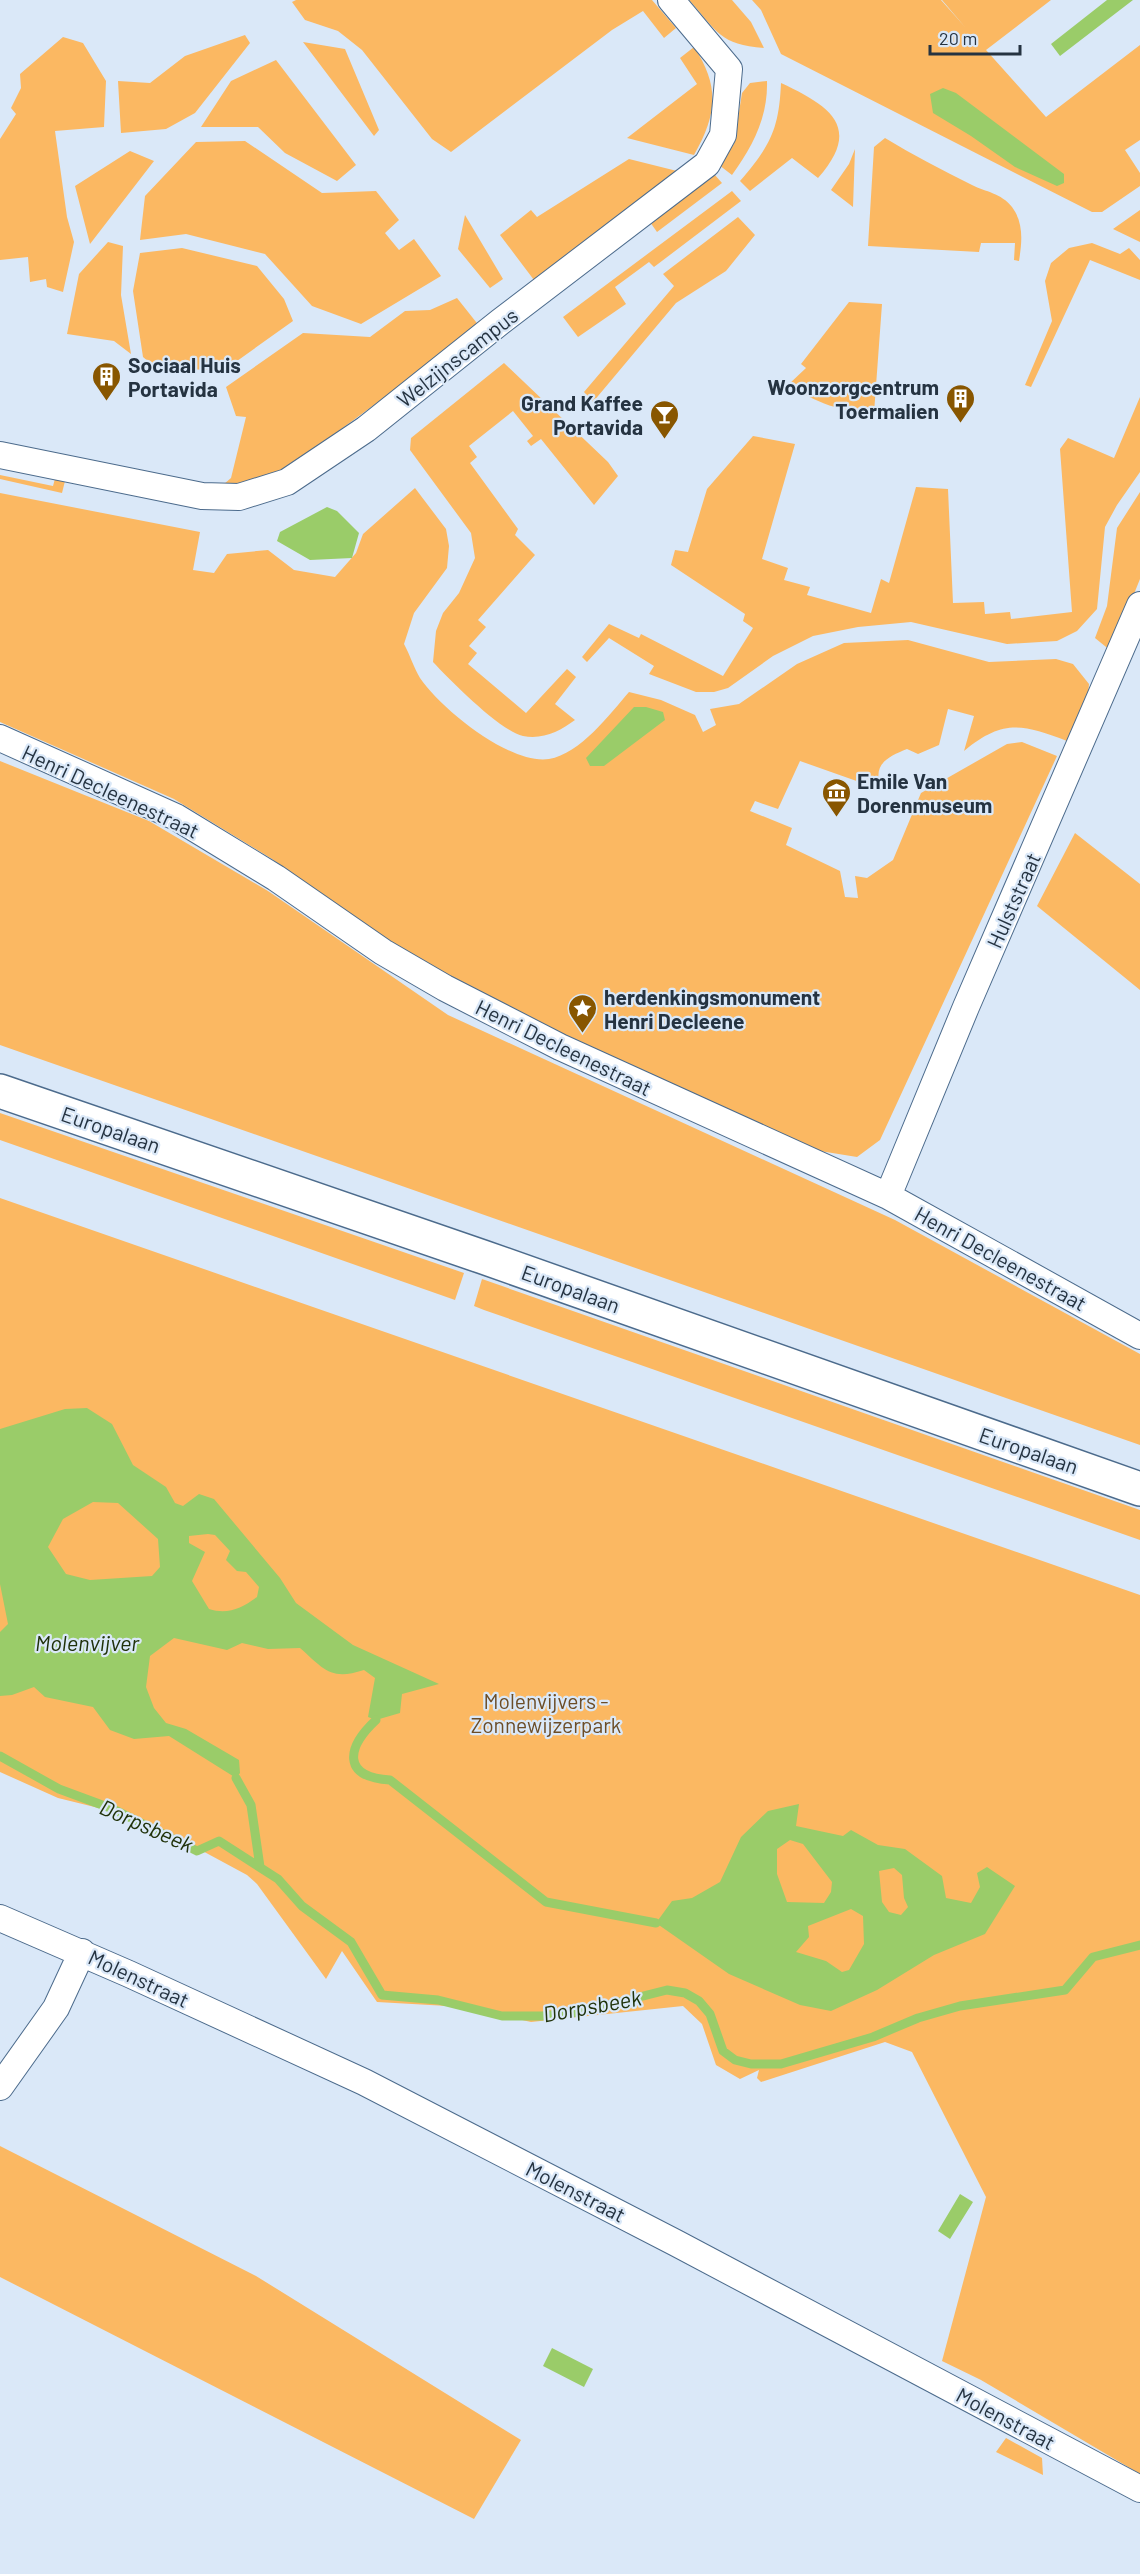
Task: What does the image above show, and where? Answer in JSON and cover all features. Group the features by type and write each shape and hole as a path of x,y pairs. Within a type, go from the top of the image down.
{"main road":[{"name":"Europalaan","path":"0,1091 483,1257 1140,1489"}],"street":[{"name":"Welzijnscampus","path":"0,455 202,496 239,497 287,482 366,429 500,322 707,164 723,135 729,69 671,0"},
{"name":"Hulststraat","path":"888,1196 966,1007 1140,605"},
{"name":"Henri Decleenestraat","path":"0,738 176,817 276,878 383,952 539,1036 888,1196 1140,1336"},
{"name":"Molenstraat","path":"0,1918 82,1952 364,2082 676,2243 1140,2489"},
{"path":"0,2087 56,2008 82,1952"}],"green space":[{"path":"296,0 652,0 676,28 664,38 643,11 612,30 451,152 432,139 362,50 338,31 305,20 292,2"},
{"path":"689,0 732,0 751,22 764,48 728,40 713,28"},
{"path":"752,0 941,0 965,27 942,0 1051,0 986,50 1046,117 1140,45 1140,140 1125,150 1140,173 1140,186 1102,212 1092,212 781,54 761,10"},
{"path":"245,35 250,43 195,113 166,129 121,133 118,81 150,83 185,56"},
{"path":"63,37 83,43 106,81 104,127 55,131 67,217 74,242 63,292 47,287 46,279 30,282 28,257 0,260 0,139 16,114 11,108 21,88 20,74"},
{"path":"303,42 345,49 379,130 374,136"},
{"path":"694,47 708,75 712,101 707,127 694,155 627,138 697,84 680,58"},
{"path":"276,60 356,165 337,181 285,153 258,127 201,127 231,81"},
{"path":"767,81 765,107 758,131 732,175 719,165 734,144 742,93 750,83"},
{"path":"781,83 814,100 826,110 835,120 839,132 838,145 818,178 792,158 750,191 740,181 759,158 771,137 778,113"},
{"path":"885,138 1008,202 1019,220 1021,240 1019,261 1014,260 1015,243 981,243 979,252 868,246 874,147"},
{"path":"245,141 322,193 376,191 399,220 385,233 399,250 414,239 441,276 361,324 312,306 265,254 186,234 140,240 145,196 196,142"},
{"path":"855,149 853,207 831,190 849,164"},
{"path":"130,151 154,161 90,244 75,186"},
{"path":"629,159 685,173 537,284 500,235 531,210 537,217"},
{"path":"714,174 722,183 657,232 650,222"},
{"path":"732,191 741,201 654,267 649,262 615,287 626,304 578,337 563,317"},
{"path":"1140,210 1140,242 1113,229"},
{"path":"465,215 503,279 490,288 458,249"},
{"path":"738,217 755,235 726,271 676,303 593,402 584,392 674,286 663,274"},
{"path":"108,242 123,246 121,295 131,354 114,341 67,334 79,274"},
{"path":"1092,243 1120,254 1129,248 1140,260 1140,280 1090,260 1031,387 1025,385 1052,321 1045,281 1051,263 1069,248"},
{"path":"182,248 257,266 284,299 293,321 223,371 155,367 143,357 133,291 140,253"},
{"path":"457,298 480,327 276,477 226,487 224,484 231,478 246,417 236,416 226,387 303,333 370,337 405,311 430,310"},
{"path":"849,302 882,304 874,413 851,411 830,405 808,397 788,385 806,368 801,364"},
{"path":"504,363 608,462 618,476 594,505 541,439 531,446 527,441 533,436 513,411 469,446 477,457 470,463 518,529 515,535 535,555 478,620 486,627 469,646 477,653 468,664 526,713 567,669 576,677 555,704 575,720 557,731 537,737 523,736 502,725 476,704 433,662 436,631 443,613 459,593 475,558 471,533 410,450 411,438"},
{"path":"1140,397 1140,472 1105,527 1097,609 1077,631 1057,641 1007,644 911,622 858,627 813,636 773,656 728,688 714,692 696,692 649,674 654,666 609,638 587,662 582,657 609,624 639,638 641,634 723,676 753,628 743,621 745,614 671,565 675,550 688,552 707,489 753,436 795,444 762,559 788,568 784,580 810,587 807,595 871,613 881,579 889,583 916,487 948,489 953,603 984,602 985,614 1010,612 1011,619 1072,612 1060,449 1068,438 1114,458"},
{"path":"0,475 53,486 56,475 66,477 62,493 0,479"},
{"path":"415,488 446,529 449,546 447,568 414,613 404,644 420,678 444,705 497,744 533,759 549,759 572,750 604,722 629,692 661,700 695,715 703,732 716,725 710,709 739,704 797,664 844,643 908,640 989,662 1056,659 1073,664 1089,684 1088,695 1067,741 1025,728 1002,729 964,751 974,716 948,709 939,745 918,754 907,749 893,755 883,763 878,774 882,790 800,761 778,809 755,801 750,811 792,828 786,845 840,871 845,897 858,898 855,876 867,878 893,860 921,793 1007,744 1022,742 1057,756 880,1140 857,1157 820,1151 579,1043 397,948 272,859 174,799 0,722 0,493 200,532 193,570 214,573 227,554 268,550 294,570 335,577 356,553 363,534"},
{"path":"1140,492 1140,579 1111,651 1095,638 1107,606 1117,528"},
{"path":"0,761 149,821 268,891 448,1015 895,1220 1140,1354 1140,1445 0,1045"},
{"path":"1075,833 1140,884 1140,990 1037,906"},
{"path":"0,1113 464,1273 455,1300 0,1140"},
{"name":"Molenvijvers - Zonnewijzerpark","path":"0,1198 1140,1595 1140,2474 981,2380 942,2361 986,2197 912,2052 885,2042 761,2082 757,2078 759,2070 740,2079 716,2065 702,2024 683,2006 531,2022 465,2007 377,2002 342,1951 326,1979 257,1884 247,1875 197,1848 157,1834 115,1812 58,1798 0,1772"},
{"path":"482,1279 1140,1510 1140,1540 484,1310 474,1306"},
{"path":"0,2146 256,2276 521,2440 474,2519 0,2277"},
{"path":"1006,2438 1042,2458 1043,2475 996,2452"}],"water":[{"path":"1107,0 1133,0 1060,56 1051,44"},
{"path":"943,88 956,93 1064,174 1064,183 1057,186 1015,167 933,113 930,94"},
{"path":"327,507 337,511 359,533 352,558 310,560 277,541 280,532"},
{"path":"634,707 646,707 663,712 665,720 604,766 590,766 586,758"},
{"name":"Molenvijver","path":"87,1408 112,1424 133,1465 166,1487 175,1503 183,1506 199,1494 214,1499 280,1578 296,1603 353,1645 439,1684 402,1694 400,1713 376,1720 368,1717 375,1678 364,1670 343,1674 328,1671 300,1648 268,1649 242,1643 227,1650 174,1638 150,1656 146,1687 154,1708 166,1723 186,1729 239,1760 240,1773 236,1778 169,1736 134,1739 110,1730 93,1707 45,1697 34,1687 12,1695 0,1696 0,1632 8,1624 0,1584 0,1429 65,1409","holes":["93,1502 118,1503 158,1539 160,1567 152,1576 90,1580 66,1574 48,1547 63,1519","215,1535 230,1551 226,1560 237,1571 246,1572 259,1587 257,1597 229,1611 209,1609 192,1581 205,1552 189,1543 189,1536"]},
{"path":"799,1804 796,1826 843,1836 851,1830 878,1845 905,1849 942,1876 946,1898 971,1903 980,1887 977,1873 987,1867 1015,1886 985,1934 934,1955 877,1990 831,2011 800,2005 729,1974 656,1923 672,1901 692,1898 720,1882 741,1837 768,1811","holes":["790,1840 803,1844 832,1882 831,1892 824,1903 787,1902 777,1874 777,1849","894,1868 902,1875 904,1898 908,1907 901,1915 889,1912 882,1902 879,1871","851,1909 863,1916 864,1944 849,1970 842,1972 826,1961 796,1952 809,1937 808,1926"]},
{"path":"960,2194 973,2202 950,2239 938,2231"},
{"path":"552,2348 593,2369 584,2387 543,2366"}],"waterway":[{"path":"376,1720 366,1730 355,1750 354,1759 357,1767 363,1773 374,1778 390,1780 546,1902 656,1923"},
{"name":"Dorpsbeek","path":"0,1756 59,1789 113,1809 197,1851 219,1841 278,1879 302,1906 351,1942 382,1995 438,2000 502,2016 542,2016 580,2012 667,1990 685,1993 699,2001 710,2014 723,2051 735,2060 751,2064 781,2064 873,2037 918,2018 960,2006 1065,1990 1093,1957 1140,1945"},
{"path":"236,1778 251,1805 260,1867"}],"place":[{"name":"Sociaal Huis Portavida","path":"107,402"},
{"name":"Woonzorgcentrum Toermalien","path":"960,424"},
{"name":"Grand Kaffee Portavida","path":"664,440"},
{"name":"Emile Van Dorenmuseum","path":"836,818"},
{"name":"herdenkingsmonument Henri Decleene","path":"583,1034"}]}
